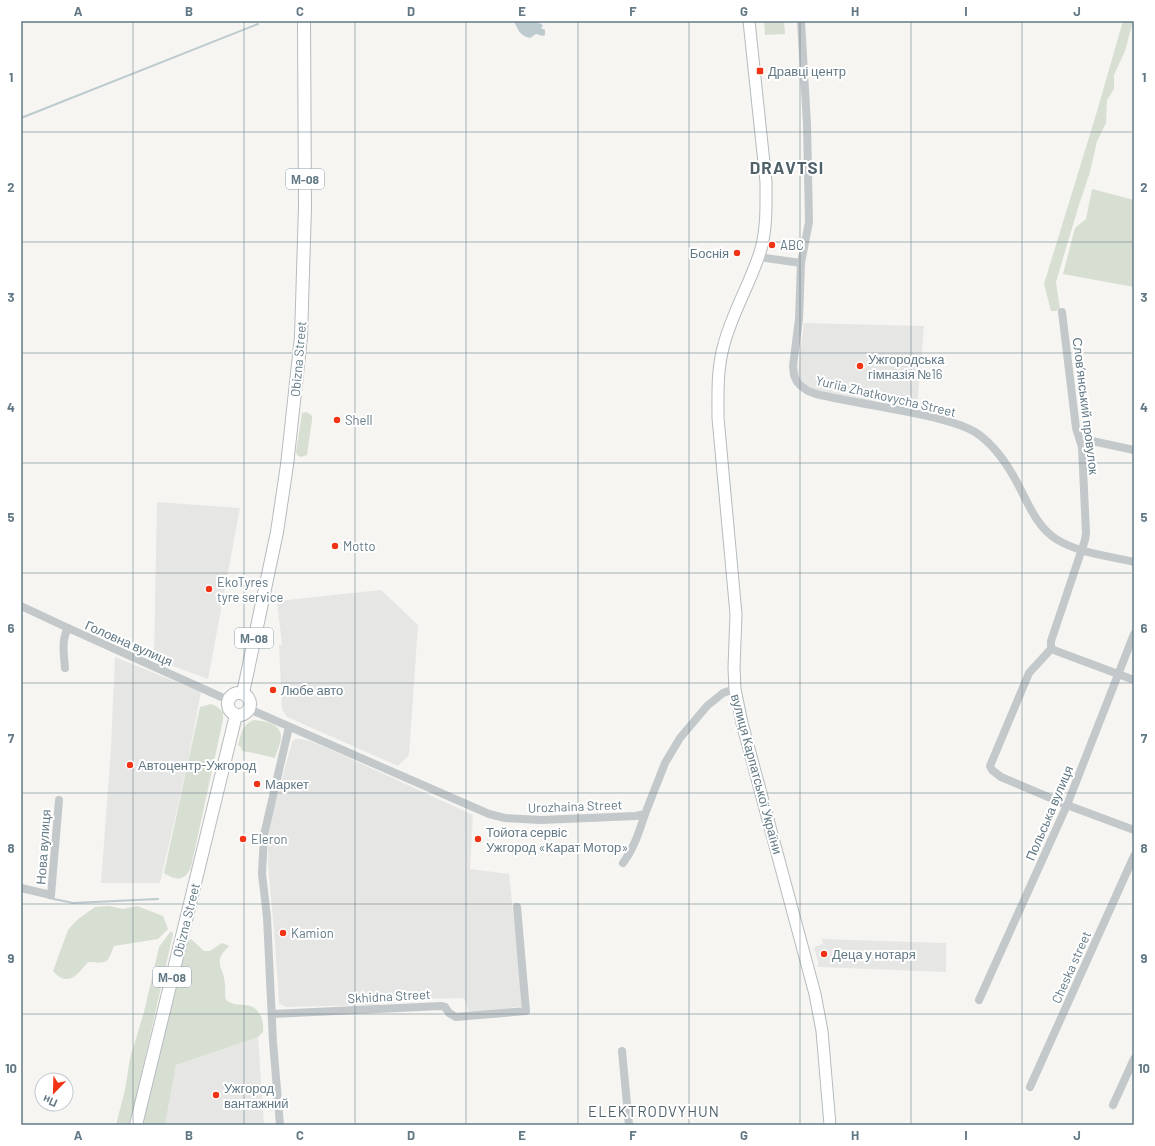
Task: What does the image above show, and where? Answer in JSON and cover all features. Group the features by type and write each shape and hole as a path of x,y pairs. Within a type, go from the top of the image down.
{"highway":[{"name":"Obizna Street","path":"243,693 277,532 287,465 301,337 305,207 304,21"},
{"path":"236,692 243,693 249,698 249,709 243,714 236,715 230,710 227,704 228,700 230,696 236,692"},
{"name":"Obizna Street","path":"136,1125 236,715"}],"main road":[{"name":"вулиця Карпатської України","path":"749,21 766,182 764,231 758,257 725,341 718,388 718,418 736,614 734,668 735,693 815,994 822,1031 830,1125"}],"street":[{"name":"Yuriia Zhatkovycha Street","path":"801,21 807,124 808,222 801,263 799,319 793,366 794,375 797,382 808,391 832,398 945,420 966,427 986,441 1001,458 1011,472 1036,518 1057,540 1082,550 1134,562"},
{"path":"758,257 777,261 801,263"},
{"name":"Словʼянський провулок","path":"1051,649 1051,640 1082,550 1086,533 1082,447 1076,428 1062,312"},
{"path":"1082,447 1085,442 1092,441 1134,450"},
{"name":"Головна вулиця","path":"21,606 228,700"},
{"path":"65,668 63,644 65,633 68,628"},
{"name":"Польська вулиця","path":"979,1000 1067,804 1134,634"},
{"path":"1134,680 1051,649 1030,673 990,766 992,770 1001,777 1134,830"},
{"path":"623,864 636,843 665,763 680,738 707,706 723,692 735,693"},
{"path":"249,709 289,727 264,835 262,874 266,913 280,1125"},
{"name":"Urozhaina Street","path":"289,727 476,809 505,818 541,820 636,816 646,814"},
{"name":"Нова вулиця","path":"21,888 51,895 59,800"},
{"name":"Cheska street","path":"1030,1087 1134,856"},
{"name":"Skhidna Street","path":"272,1014 442,1006 456,1017 526,1011 517,908"},
{"path":"622,1051 629,1125"},
{"path":"1113,1105 1134,1059"}],"shaded area":[{"path":"514,21 539,21 539,24 541,23 543,26 541,28 545,30 545,35 543,36 536,34 530,38 524,36"},
{"path":"764,21 784,21 785,34 765,35"},
{"path":"1123,21 1133,21 1125,51 1114,75 1114,89 1107,100 1106,123 1097,141 1090,172 1056,282 1060,309 1051,311 1044,284"},
{"path":"1092,189 1134,200 1134,287 1063,274 1075,228 1086,219"},
{"name":"Ужгородська гімназія №16","path":"804,323 924,326 917,409 837,395 805,387 797,378"},
{"path":"306,412 312,416 312,420 307,455 301,457 297,455 296,452 302,413"},
{"path":"157,502 240,508 208,679 154,659"},
{"path":"381,590 418,625 409,755 398,766 287,717 282,709 279,645 282,645 277,601"},
{"path":"115,657 201,692 188,761 160,883 101,883 111,748"},
{"path":"211,704 223,712 223,720 191,867 186,875 176,878 164,873 200,707"},
{"path":"254,720 275,725 278,728 281,736 275,758 242,751 241,747 238,745 244,727"},
{"path":"295,739 310,741 336,752 473,815 470,869 509,874 523,1006 469,1013 464,998 384,1000 378,1005 286,1007 279,1003 268,864 268,843 270,823 292,742"},
{"path":"109,906 123,909 137,906 163,916 168,929 158,939 114,946 106,961 88,962 72,978 63,979 58,976 53,971 68,930 77,920 95,907"},
{"path":"171,931 173,934 130,1125 116,1125 125,1090 130,1058 144,1012 159,947"},
{"path":"191,939 204,951 210,951 222,943 229,946 221,956 220,960 225,984 226,1000 236,1004 250,1006 257,1010 261,1017 263,1032 258,1037 176,1065 165,1125 142,1125 188,941"},
{"path":"822,939 946,943 946,972 818,967 814,947 823,944"},
{"name":"Ужгород вантажний","path":"258,1037 264,1125 165,1125 176,1065"}],"waterway":[{"path":"21,118 258,24"},
{"path":"49,898 73,903 158,899"}],"place":[{"name":"Дравці центр","path":"760,71"},
{"name":"ABC","path":"772,245"},
{"name":"Боснія","path":"737,253"},
{"name":"Ужгородська гімназія №16","path":"860,366"},
{"name":"Shell","path":"337,420"},
{"name":"Motto","path":"335,546"},
{"name":"EkoTyres tyre service","path":"209,589"},
{"name":"Любе авто","path":"273,690"},
{"name":"Автоцентр-Ужгород","path":"130,765"},
{"name":"Маркет","path":"257,784"},
{"name":"Eleron","path":"243,839"},
{"name":"Тойота сервіс Ужгород «Карат Мотор»","path":"478,839"},
{"name":"Kamion","path":"283,933"},
{"name":"Деца у нотаря","path":"824,954"},
{"name":"Ужгород вантажний","path":"216,1095"}],"district":[{"name":"DRAVTSI","path":"787,167"},
{"name":"ELEKTRODVYHUN","path":"654,1111"}]}
